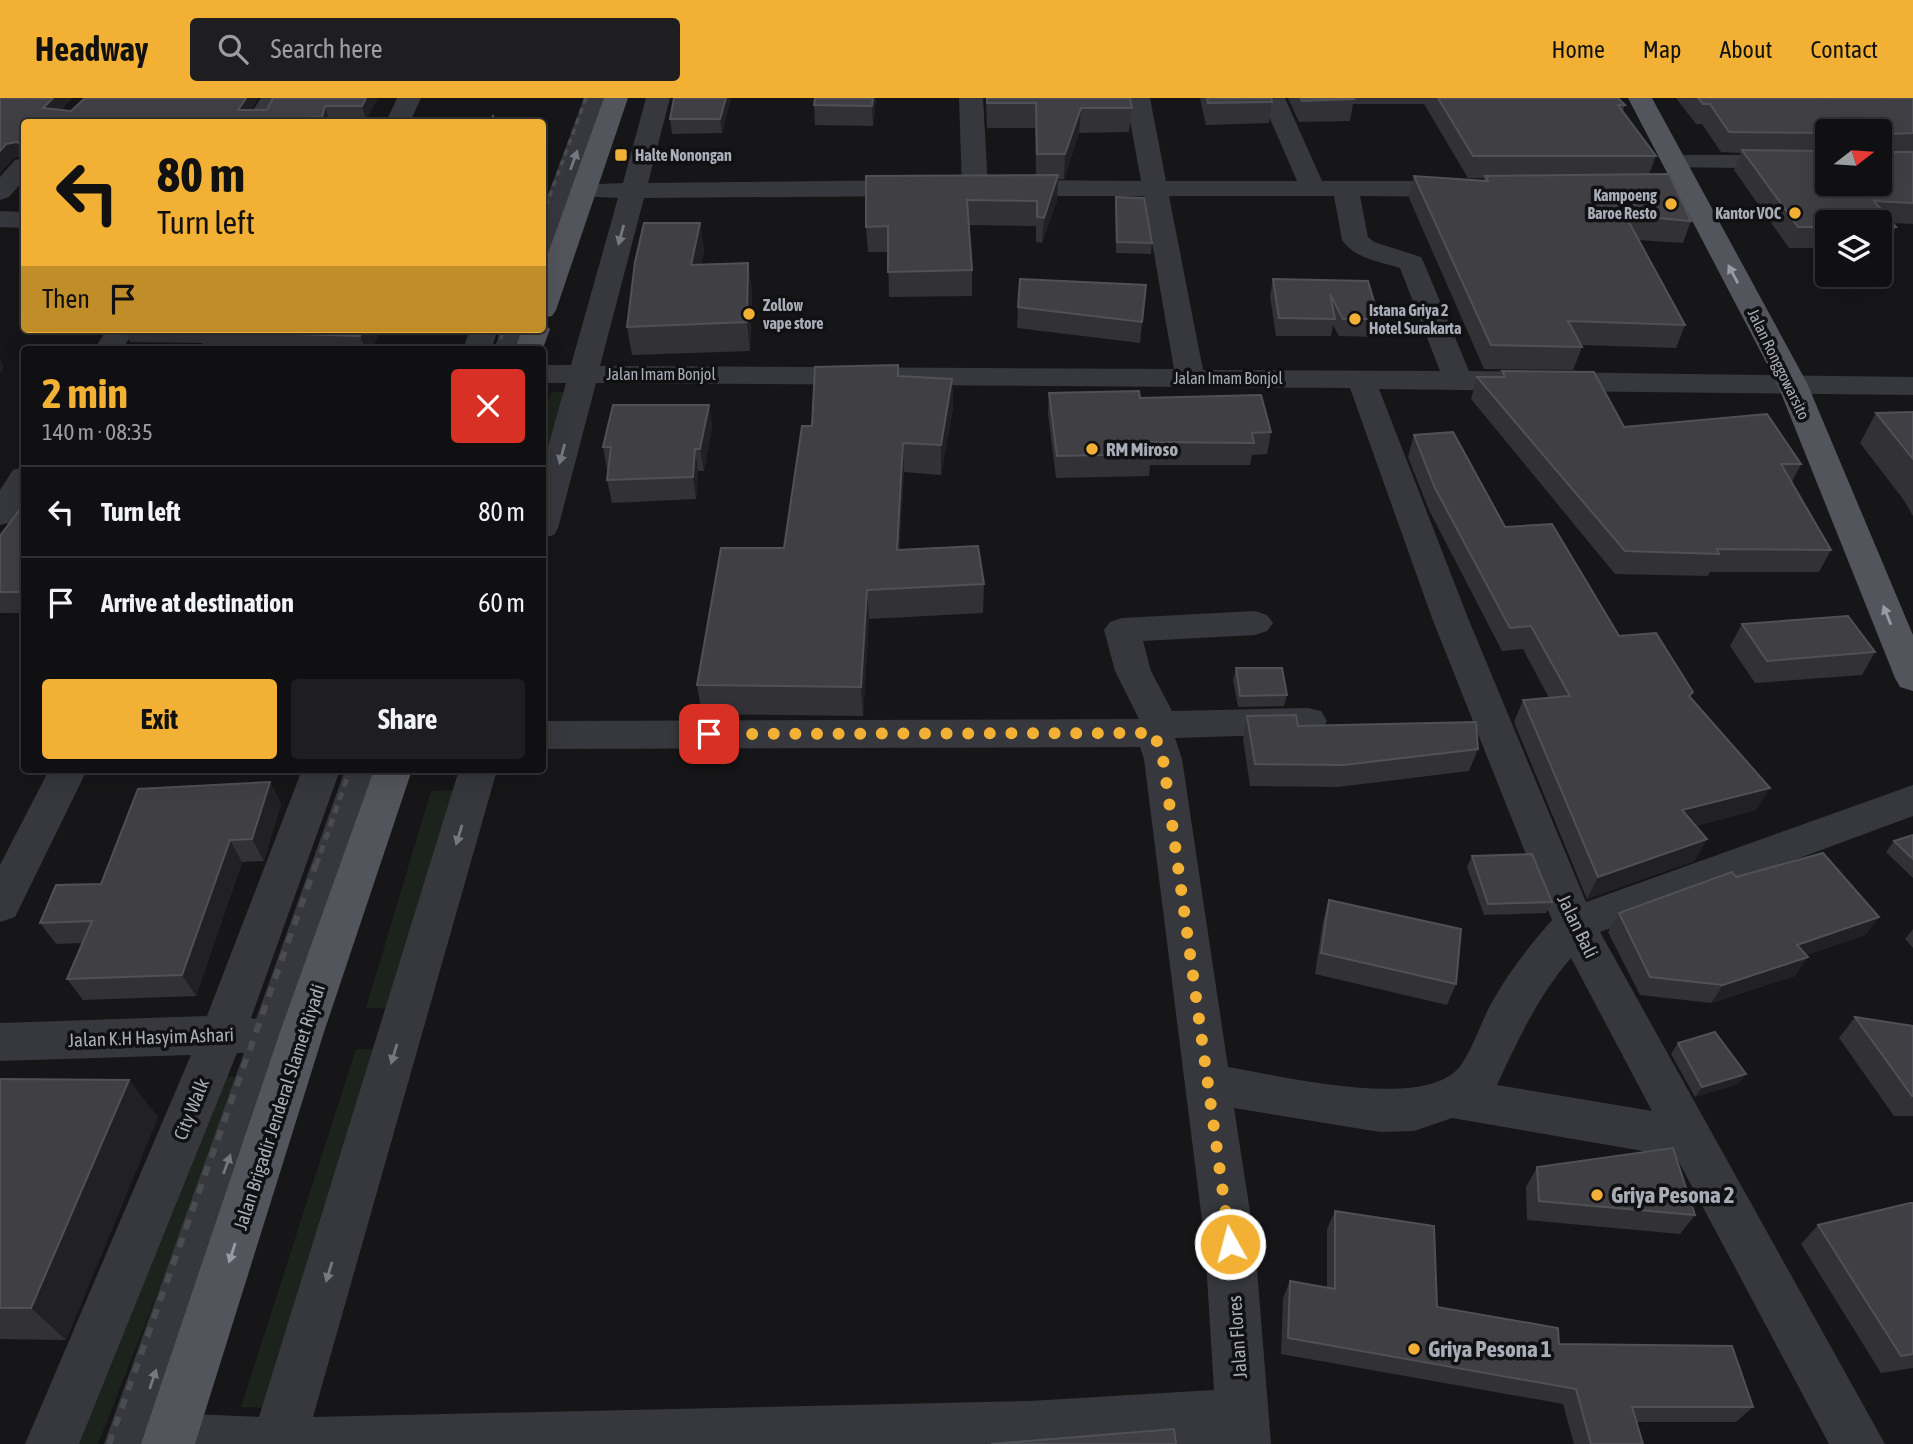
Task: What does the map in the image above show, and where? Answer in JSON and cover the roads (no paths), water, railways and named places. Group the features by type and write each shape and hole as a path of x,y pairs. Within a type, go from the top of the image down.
{"main road":[{"path":"546,276 551,233 583,191 616,98"},
{"name":"Jalan Ronggowarsito","path":"1640,98 1792,383 1913,678"},
{"name":"Jalan Brigadir Jenderal Slamet Riyadi","path":"288,1032 392,773"}],"street":[{"path":"259,119 273,98"},
{"path":"399,119 409,98"},
{"path":"551,233 596,98"},
{"path":"546,513 658,98"},
{"path":"971,98 975,188"},
{"path":"1138,98 1190,377"},
{"path":"1273,98 1313,190"},
{"path":"1655,188 1681,175 1815,163"},
{"path":"0,192 21,168"},
{"path":"583,191 975,188 1491,189"},
{"path":"1346,190 1355,240 1365,248 1411,263 1427,297 1458,380"},
{"path":"0,219 21,220"},
{"name":"Jalan Imam Bonjol","path":"546,374 1190,377 1913,386"},
{"name":"Jalan Bali","path":"1361,379 1450,618 1574,924 1858,1444"},
{"path":"0,476 21,477"},
{"path":"0,515 21,482"},
{"name":"Jalan Flores","path":"1243,1429 1230,1244 1163,759 1157,729 1133,671 1122,630 1255,623"},
{"path":"546,735 1157,729 1308,721"},
{"path":"0,905 66,773"},
{"name":"City Walk","path":"52,1444 222,1035 320,773"},
{"path":"264,1444 156,1442 209,1214 288,1032 363,773"},
{"path":"278,1444 477,773"},
{"path":"1209,1084 1380,1111 1414,1110 1452,1098 1476,1081 1507,1016 1535,969 1574,924 1913,800"},
{"name":"Jalan K.H Hasyim Ashari","path":"0,1042 288,1032"},
{"path":"1452,1098 1660,1133"},
{"path":"311,1444 1030,1428 1243,1429"}],"railway":[{"path":"546,206 586,98"},
{"path":"498,346 503,333"},
{"path":"316,866 349,773"},
{"path":"109,1444 316,864"}],"place":[{"name":"Halte Nonongan","path":"621,155"},
{"name":"Kampoeng Baroe Resto","path":"1671,204"},
{"name":"Kantor VOC","path":"1795,213"},
{"name":"Zollow vape store","path":"749,314"},
{"name":"Istana Griya 2 Hotel Surakarta","path":"1355,319"},
{"name":"RM Miroso","path":"1092,449"},
{"name":"Griya Pesona 2","path":"1597,1195"},
{"name":"Griya Pesona 1","path":"1414,1349"}]}
